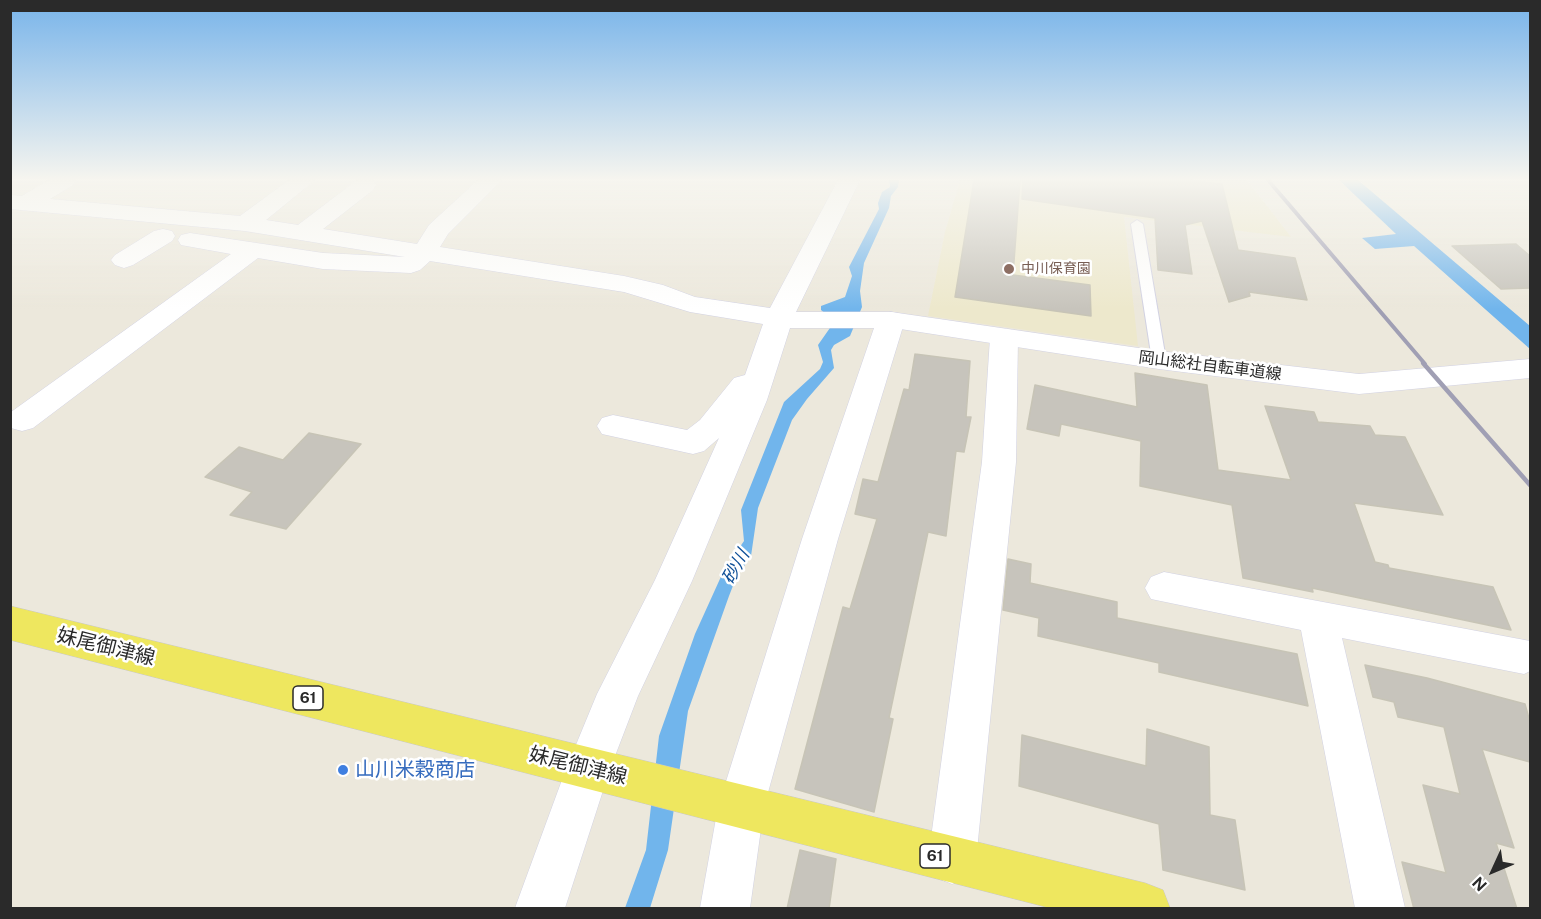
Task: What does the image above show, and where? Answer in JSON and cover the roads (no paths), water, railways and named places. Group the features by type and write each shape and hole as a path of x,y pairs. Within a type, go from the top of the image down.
{"main road":[{"name":"妹尾御津線","path":"10,622 952,860 1097,903 1145,909"}],"street":[{"path":"140,223 249,237 323,261 411,265 425,252 438,230 446,223"},
{"path":"22,420 249,237 263,223"},
{"path":"303,233 316,223"},
{"path":"613,426 693,443 711,428 729,407 768,352 786,319 830,223"},
{"path":"124,260 165,227"},
{"name":"岡山総社自転車道線","path":"249,237 303,233 624,285 654,291 690,304 786,319 884,320 1159,360 1359,384 1530,369"},
{"path":"725,909 734,805 820,539 884,320"},
{"path":"952,860 999,462 1004,338"},
{"path":"540,909 597,771 618,694 673,581 748,410 768,352"},
{"path":"1164,588 1524,656"},
{"path":"1318,617 1380,909"}],"lane":[{"path":"1137,224 1159,360"}],"water":[{"name":"砂川","path":"872,223 882,223 864,263 860,291 862,307 850,336 834,345 831,350 834,368 792,420 758,508 751,556 736,578 688,711 668,850 650,908 625,908 646,850 659,736 695,634 724,570 744,541 741,510 784,402 820,369 823,362 818,345 832,325 827,315 821,310 821,306 845,297 852,276 849,267"},
{"path":"1384,223 1409,223 1530,326 1530,349 1414,246 1375,249 1362,238 1396,234"}],"railway":[{"path":"1305,223 1425,364"},
{"path":"1423,363 1530,485"}],"place":[{"name":"中川保育園","path":"1009,269"},
{"name":"山川米穀商店","path":"343,770"}]}
